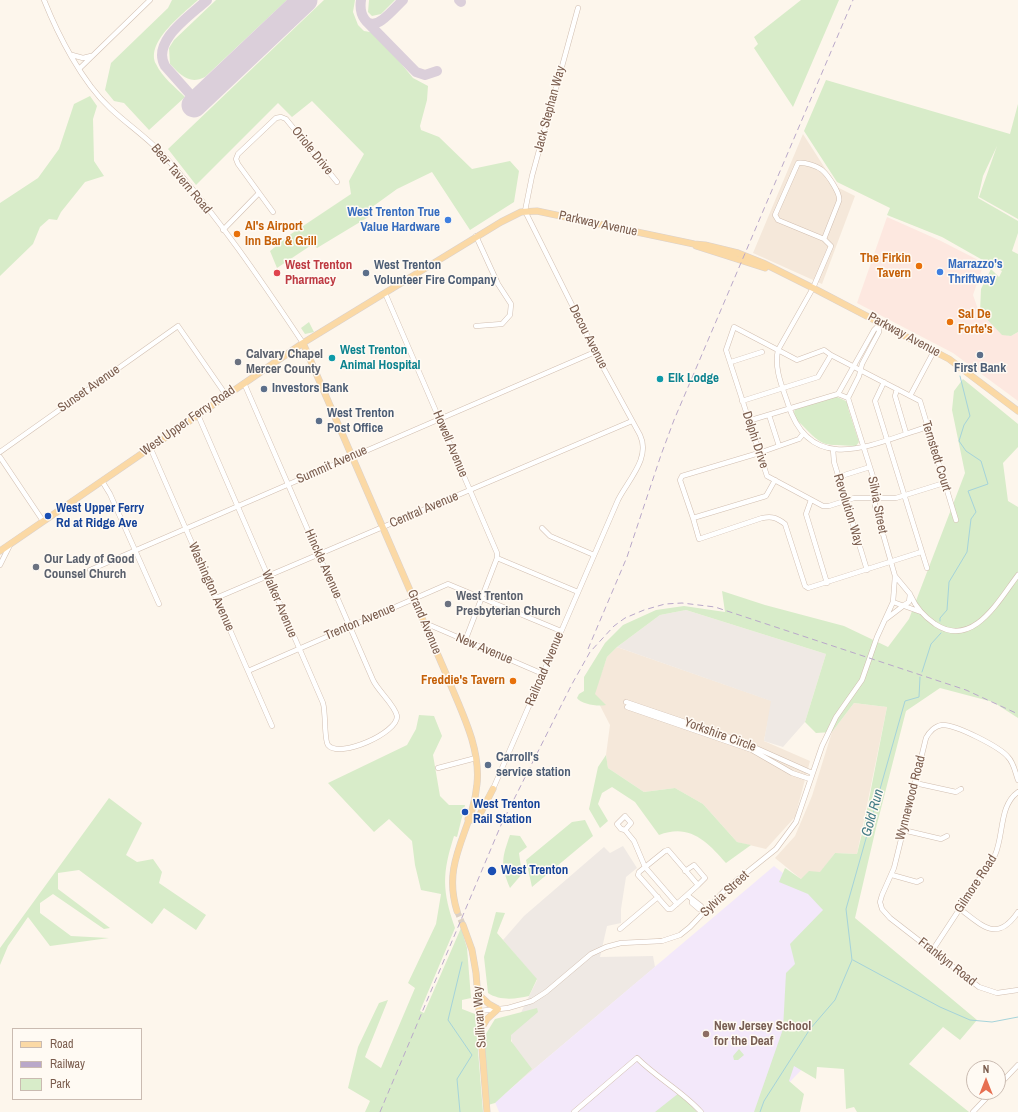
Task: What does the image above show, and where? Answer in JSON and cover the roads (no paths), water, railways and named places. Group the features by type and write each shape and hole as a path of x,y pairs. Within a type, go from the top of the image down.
{"main road":[{"name":"West Upper Ferry Road","path":"0,551 303,343 476,236 515,214 524,211"},
{"name":"Parkway Avenue","path":"524,211 537,211 694,244 705,244 738,253 763,263 813,288 880,325 949,359 1018,411"},
{"name":"Grand Avenue","path":"303,343 425,623 460,708 476,758 477,784 452,871 452,889 457,911"},
{"path":"468,819 478,818 493,789"},
{"name":"Sullivan Way","path":"462,924 474,960 487,1112"},
{"path":"478,994 489,1004 498,1009 487,1019 481,1031"}],"street":[{"name":"Bear Tavern Road","path":"44,0 71,55 104,103 151,142 169,161 223,230 303,343"},
{"path":"80,68 150,0"},
{"name":"Jack Stephan Way","path":"524,211 532,176 578,8"},
{"path":"71,55 82,58 93,55"},
{"name":"Oriole Drive","path":"259,194 236,160 238,154 274,119 281,117 286,119 337,182"},
{"path":"824,239 839,201 839,195 823,171 805,163 798,162 775,215 778,220 824,239 832,246 813,288 778,350 776,362 789,408 795,423 803,434 820,446 848,450 864,447 927,427"},
{"path":"223,230 259,194 272,212"},
{"name":"Decou Avenue","path":"524,211 643,444 643,454 639,464"},
{"path":"476,236 498,284 510,300 512,308 510,316 502,324 476,326"},
{"name":"Howell Avenue","path":"385,293 498,558"},
{"path":"838,394 874,330 880,325"},
{"path":"748,421 838,394 848,398 879,332 880,325"},
{"name":"Sunset Avenue","path":"0,452 178,326 226,395"},
{"name":"Delphi Drive","path":"778,350 734,327 726,350 767,476 823,506 829,506 854,498 896,498 944,483"},
{"path":"742,401 818,377 831,355 824,350 797,360 778,350"},
{"path":"910,396 934,351"},
{"name":"Summit Avenue","path":"90,570 595,352"},
{"path":"731,362 762,352"},
{"name":"Ternstedt Court","path":"831,355 920,401 956,520"},
{"path":"884,382 875,401 927,568"},
{"name":"Hinckle Avenue","path":"244,383 375,683 394,708 397,715 394,726 379,736"},
{"path":"897,389 895,396 906,433"},
{"name":"Silvia Street","path":"848,398 875,484 875,506 895,576"},
{"name":"Walker Avenue","path":"198,415 325,710 325,738 330,747 336,750 346,749 379,736"},
{"path":"769,415 779,446"},
{"name":"Central Avenue","path":"216,598 632,421"},
{"path":"803,434 799,439 759,453 682,476 680,480 700,539 762,518 777,518 785,524 805,586 812,588 921,552"},
{"name":"Washington Avenue","path":"150,447 272,726"},
{"name":"Revolution Way","path":"833,449 834,462 838,477 866,570"},
{"path":"0,457 43,521"},
{"name":"Railroad Avenue","path":"493,789 618,500 639,464"},
{"path":"838,477 870,467"},
{"path":"693,518 766,496 775,480"},
{"path":"102,481 110,494 159,604"},
{"path":"811,500 806,514 827,583"},
{"path":"542,528 550,536 594,555"},
{"path":"0,564 10,544"},
{"path":"465,641 498,558 578,592"},
{"path":"895,576 909,591 921,612 943,629 961,632 970,629 982,621 1018,576"},
{"path":"886,619 893,602 895,576"},
{"name":"Trenton Avenue","path":"248,671 448,584 561,631"},
{"path":"894,589 904,587"},
{"path":"886,619 909,602 911,596"},
{"path":"893,602 903,607 921,612"},
{"name":"Sylvia Street","path":"479,1011 516,1007 539,997 585,959 606,947 621,943 662,941 674,938 690,927 704,910 726,889 770,855 786,838 800,812 812,773 828,733 862,680 877,637 886,619"},
{"name":"New Avenue","path":"425,623 543,674"},
{"name":"Yorkshire Circle","path":"810,779 792,773 752,750 626,705 738,740 812,773"},
{"name":"Wynnewood Road","path":"884,912 880,902 882,894 892,875 926,738 931,731 937,726 946,725 975,737 1006,754 1012,763 1018,780"},
{"path":"438,768 476,758"},
{"path":"915,783 956,792 961,789"},
{"name":"Gilmore Road","path":"932,951 995,855 1000,842 1006,807 1010,799 1018,792"},
{"path":"625,830 637,845 645,867 677,904"},
{"path":"903,830 941,839 947,836"},
{"path":"685,871 694,865 705,878 698,886 677,904 668,909 638,875 639,872 666,850 698,886"},
{"path":"892,875 917,882 921,880"},
{"path":"687,895 692,900 692,903 699,909 704,910"},
{"path":"620,929 658,897"},
{"path":"960,909 984,927 996,930 1008,926 1018,912"},
{"name":"Franklyn Road","path":"884,912 932,951 984,990 1004,994 1018,990"},
{"path":"574,1112 637,1058 650,1071 692,1102 701,1112"},
{"path":"1006,1078 1018,1065"},
{"path":"973,1112 984,1100"}],"waterway":[{"name":"Gold Run","path":"940,621 940,618 947,610 949,582 967,552 971,519 976,512 968,491 988,484 981,461 966,451 959,441 964,425 970,416 960,376"},
{"name":"Gold Run","path":"922,672 931,644 941,633"},
{"name":"Gold Run","path":"760,1112 764,1101 810,1029 835,1000 852,960 846,909 905,701 919,697 920,677"},
{"name":"Gold Run","path":"853,960 940,1007 970,1020 992,1022 1018,1017"},
{"path":"460,1112 457,1079 472,1055 448,1020 462,962"}],"tunnel":[{"path":"457,911 463,925"}],"railway":[{"path":"588,649 627,557 674,420 853,0"},
{"path":"380,1112 501,825 572,684 590,652 614,626 625,618 644,610 665,604 682,603 715,607 966,690 1018,714"}],"place":[{"name":"West Trenton True Value Hardware","path":"448,220"},
{"name":"Al's Airport Inn Bar & Grill","path":"237,234"},
{"name":"The Firkin Tavern","path":"919,266"},
{"name":"Marrazzo's Thriftway","path":"940,272"},
{"name":"West Trenton Pharmacy","path":"277,273"},
{"name":"West Trenton Volunteer Fire Company","path":"366,273"},
{"name":"Sal De Forte's","path":"950,322"},
{"name":"First Bank","path":"980,355"},
{"name":"West Trenton Animal Hospital","path":"332,358"},
{"name":"Calvary Chapel Mercer County","path":"238,362"},
{"name":"Elk Lodge","path":"660,379"},
{"name":"Investors Bank","path":"264,389"},
{"name":"West Trenton Post Office","path":"319,421"},
{"name":"West Upper Ferry Rd at Ridge Ave","path":"48,516"},
{"name":"Our Lady of Good Counsel Church","path":"36,567"},
{"name":"West Trenton Presbyterian Church","path":"448,604"},
{"name":"Freddie's Tavern","path":"513,681"},
{"name":"Carroll's service station","path":"488,765"},
{"name":"West Trenton Rail Station","path":"465,812"},
{"name":"West Trenton","path":"492,871"},
{"name":"New Jersey School for the Deaf","path":"706,1034"}]}
